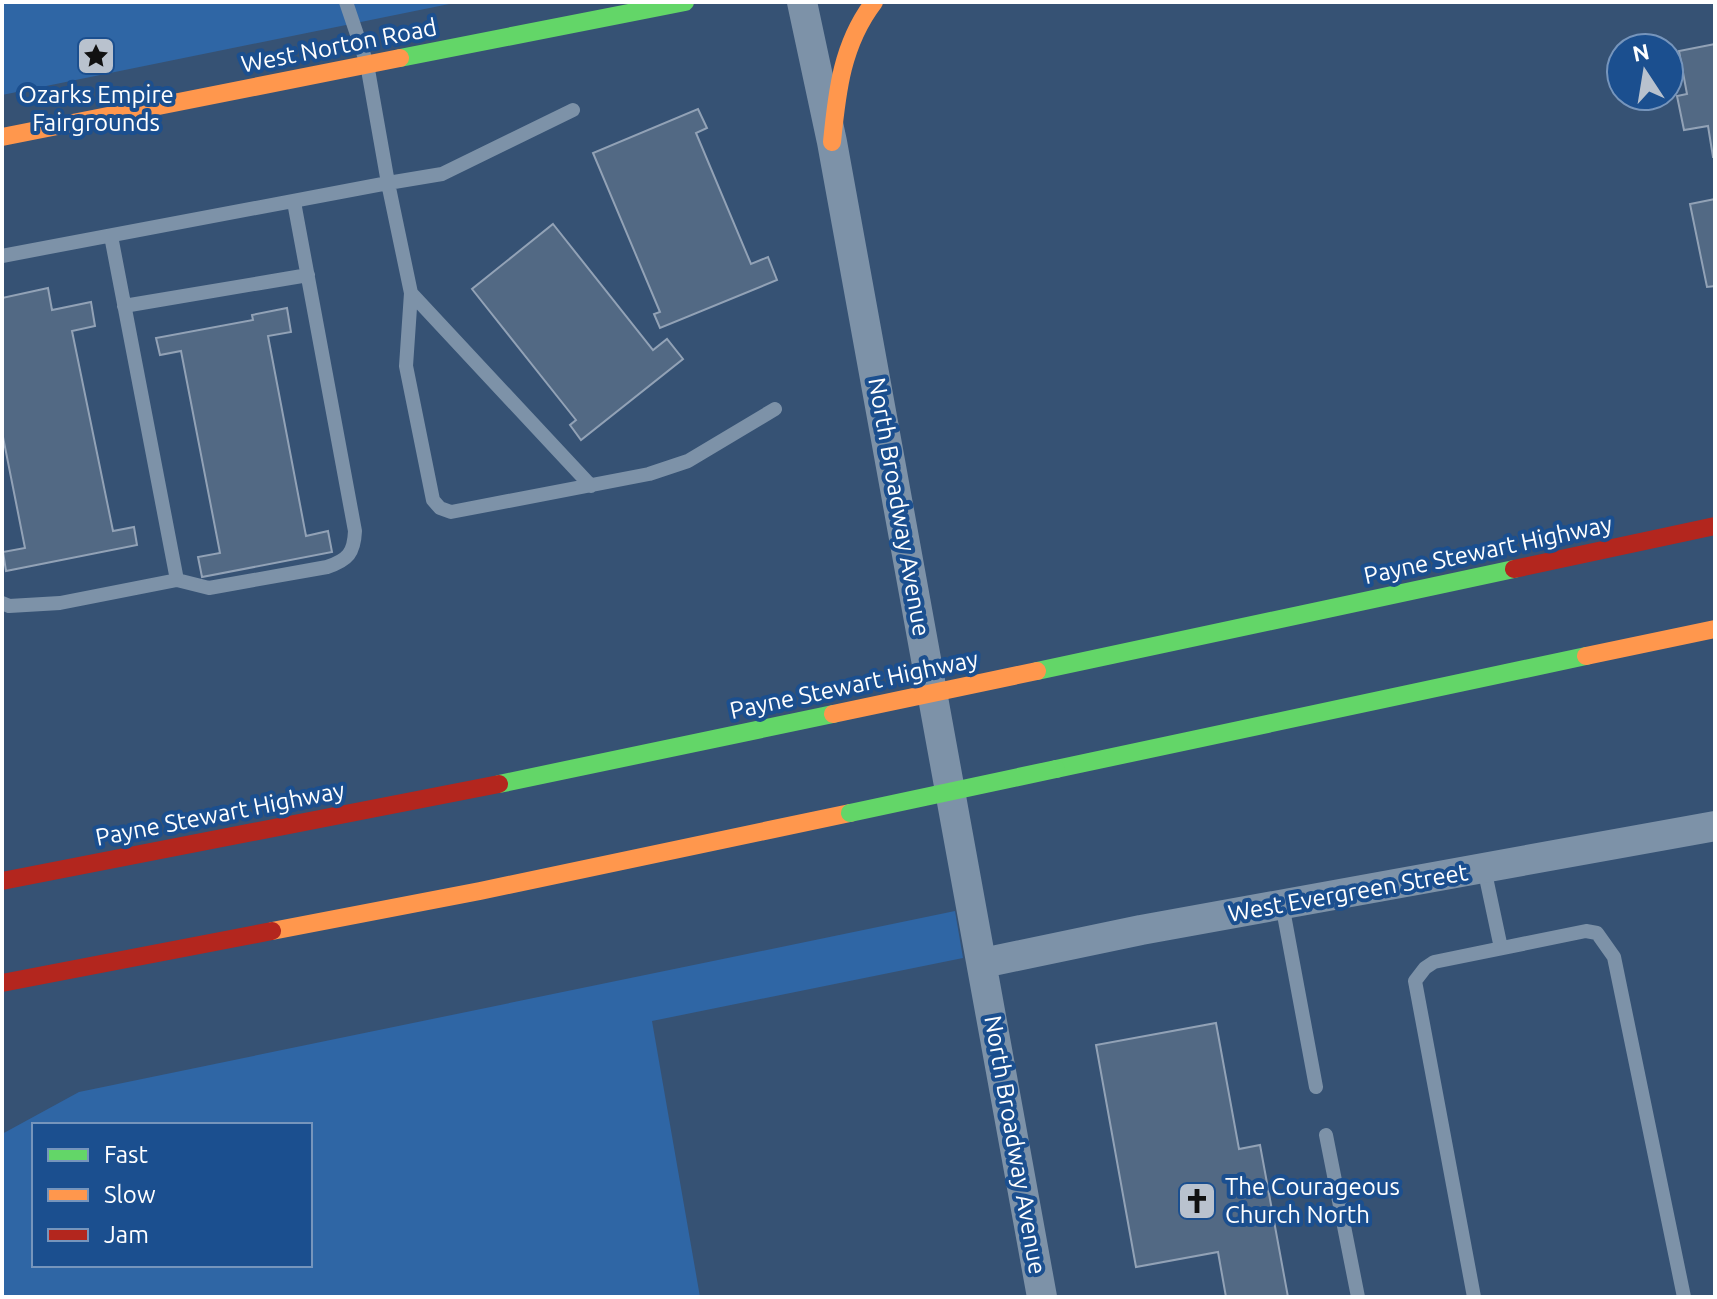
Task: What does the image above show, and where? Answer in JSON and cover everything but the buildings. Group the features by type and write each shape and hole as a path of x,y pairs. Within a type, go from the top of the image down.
{"main road":[{"name":"West Norton Road","path":"2,137 685,2"},
{"path":"832,142 843,57 865,12 874,2"},
{"name":"Payne Stewart Highway","path":"2,881 454,793 1715,526"},
{"path":"2,983 480,891 1715,629"}],"street":[{"name":"North Broadway Avenue","path":"802,2 832,142 1042,1297"},
{"name":"West Evergreen Street","path":"983,963 1141,930 1715,826"}],"lane":[{"path":"346,2 367,64 411,293 406,366 433,500 440,508 451,512 464,511 649,474 688,461 775,409"},
{"path":"2,256 442,174 573,110"},
{"path":"2,603 9,606 60,603 177,580 209,588 327,567 345,561 354,549 355,531 294,202"},
{"path":"111,236 177,580"},
{"path":"124,306 308,275"},
{"path":"411,293 591,486"},
{"path":"1484,868 1501,948"},
{"path":"1282,904 1316,1087"},
{"path":"1474,1297 1415,981 1434,962 1586,931 1597,933 1614,957 1684,1297"},
{"path":"1326,1135 1358,1297"}],"shaded area":[{"name":"Ozarks Empire Fairgrounds","path":"2,2 459,2 2,95"},
{"path":"955,911 963,958 652,1021 700,1297 2,1297 2,1134 79,1092"}],"traffic: fast":[{"path":"400,58 685,2"},
{"path":"1037,671 1514,569"},
{"path":"1056,769 1586,656"},
{"path":"499,784 833,714"},
{"path":"850,813 1056,769"}],"traffic: slow":[{"path":"832,142 839,86 848,51 874,2"},
{"path":"2,137 400,58"},
{"path":"1586,656 1715,629"},
{"path":"833,714 1037,671"},
{"path":"272,931 480,891 850,813"}],"traffic: jam":[{"path":"1514,569 1715,526"},
{"path":"2,881 499,784"},
{"path":"2,983 272,931"}],"place":[{"name":"Ozarks Empire Fairgrounds","path":"96,56"},
{"name":"The Courageous Church North","path":"1197,1201"}]}
